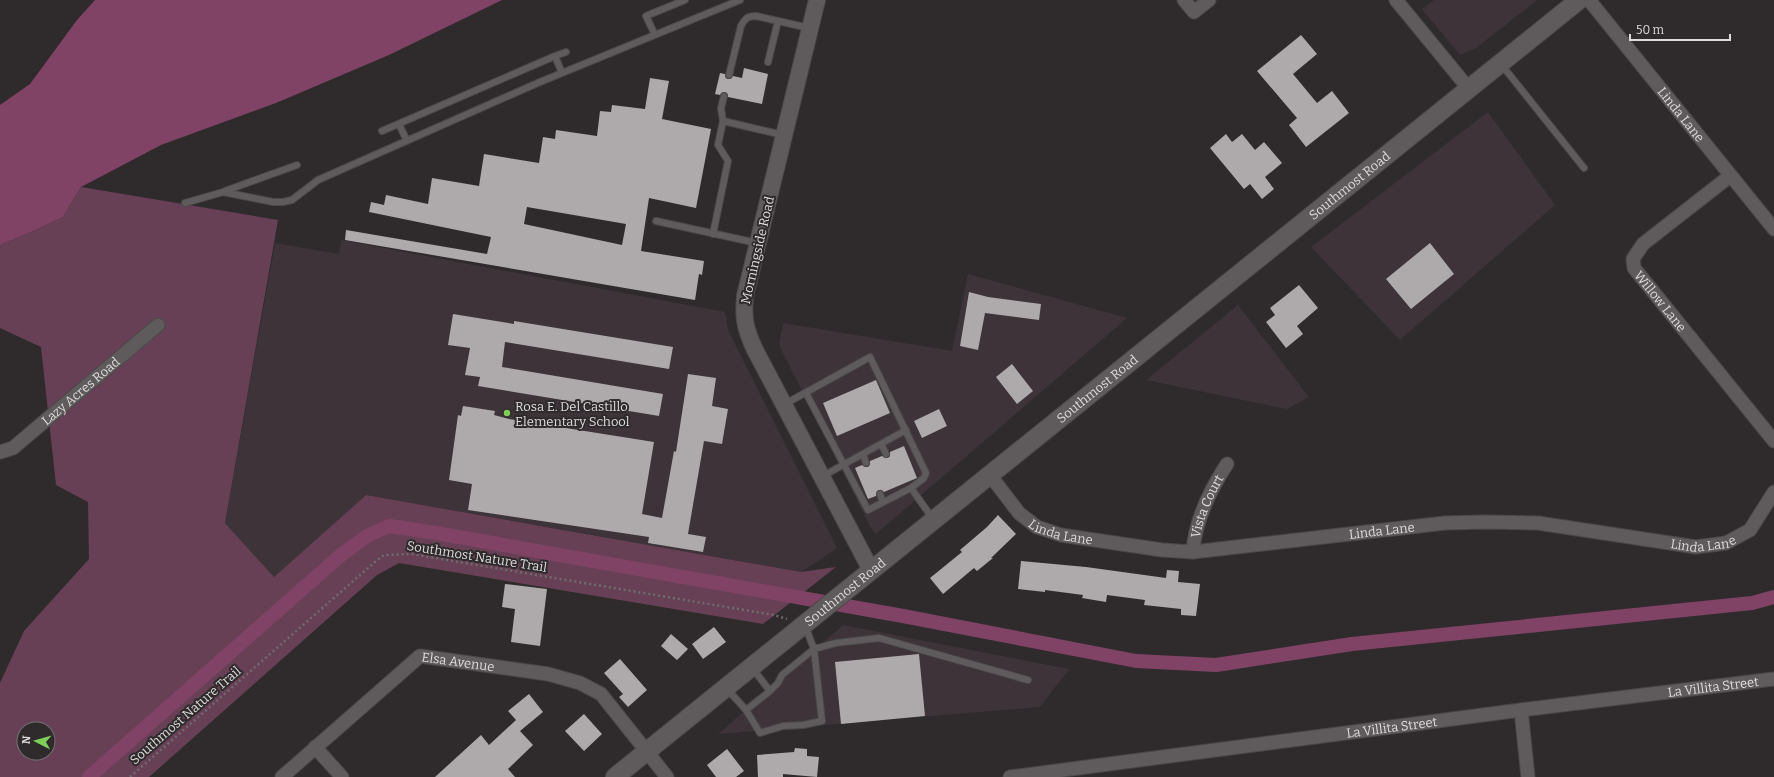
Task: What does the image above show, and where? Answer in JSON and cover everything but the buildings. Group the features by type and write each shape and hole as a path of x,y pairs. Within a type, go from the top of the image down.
{"main road":[{"name":"Southmost Road","path":"615,777 1579,0"}],"street":[{"name":"Morningside Road","path":"817,0 744,296 743,314 746,331 822,477 864,575"},
{"path":"1184,0 1194,12 1209,0"},
{"path":"1396,0 1469,89"},
{"name":"Linda Lane","path":"1589,0 1774,229"},
{"name":"Willow Lane","path":"1730,176 1643,244 1633,258 1634,268 1774,441"},
{"name":"Lazy Acres Road","path":"0,452 13,448 158,325"},
{"name":"Vista Court","path":"1193,552 1194,536 1211,489 1227,464"},
{"name":"Linda Lane","path":"990,475 1019,513 1037,527 1060,535 1162,550 1193,552 1445,523 1485,522 1538,523 1696,547 1726,543 1750,530 1774,492"},
{"name":"Elsa Avenue","path":"282,777 315,746 420,656 548,674 580,683 601,694 647,751"},
{"name":"La Villita Street","path":"1010,777 1521,710 1774,679"},
{"path":"1521,710 1528,777"},
{"path":"315,746 342,777"},
{"path":"647,751 667,777"}],"lane":[{"path":"655,35 646,16 685,0"},
{"path":"223,192 273,202 292,200 318,180 562,73 740,0"},
{"path":"729,75 741,26 745,19 749,16 756,16 810,28"},
{"path":"768,62 778,21"},
{"path":"382,131 566,52"},
{"path":"555,56 562,73"},
{"path":"1500,63 1584,168"},
{"path":"713,234 728,161 718,145 723,121 721,108 724,96"},
{"path":"723,121 784,135"},
{"path":"399,124 407,141"},
{"path":"185,203 223,192 297,166"},
{"path":"656,221 757,243"},
{"path":"784,405 806,392 870,357 926,472 924,478 911,488 868,510 806,392"},
{"path":"822,477 906,430"},
{"path":"881,444 886,454"},
{"path":"863,454 866,463"},
{"path":"899,486 902,493"},
{"path":"911,488 934,520"},
{"path":"880,494 883,502"},
{"path":"726,688 746,710 760,733 783,726 803,725 822,721 814,648 804,624"},
{"path":"746,710 770,691 778,683 782,675 814,648 836,643 879,638 1028,680"},
{"path":"751,667 770,691"}],"path":[{"name":"Southmost Nature Trail","path":"130,777 384,555 412,554 774,615 804,624"}],"shaded area":[{"path":"95,0 502,0 389,55 276,103 161,145 81,187 63,217 0,245 0,105 30,84 77,20"},
{"path":"1434,0 1537,0 1476,48 1460,55 1422,9"},
{"path":"1488,112 1555,205 1400,340 1311,247"},
{"path":"81,187 278,220 225,523 274,577 366,495 801,572 836,567 763,624 399,563 377,575 149,777 0,777 0,683 24,631 89,559 88,502 56,485 41,347 0,328 0,245 63,217"},
{"name":"Rosa E. Del Castillo Elementary School","path":"341,240 725,312 728,330 837,548 801,572 366,495 274,577 225,523 275,243 339,254"},
{"path":"968,274 1127,318 876,534 871,528 779,345 783,323 952,351"},
{"path":"1238,305 1309,397 1287,409 1146,380"},
{"path":"843,625 1069,669 1040,707 718,734"}],"waterway":[{"path":"89,777 341,555 367,536 389,526 436,533 903,616 1136,661 1216,665 1352,644 1752,603 1774,597"}],"place":[{"name":"Rosa E. Del Castillo Elementary School","path":"507,413"}]}
